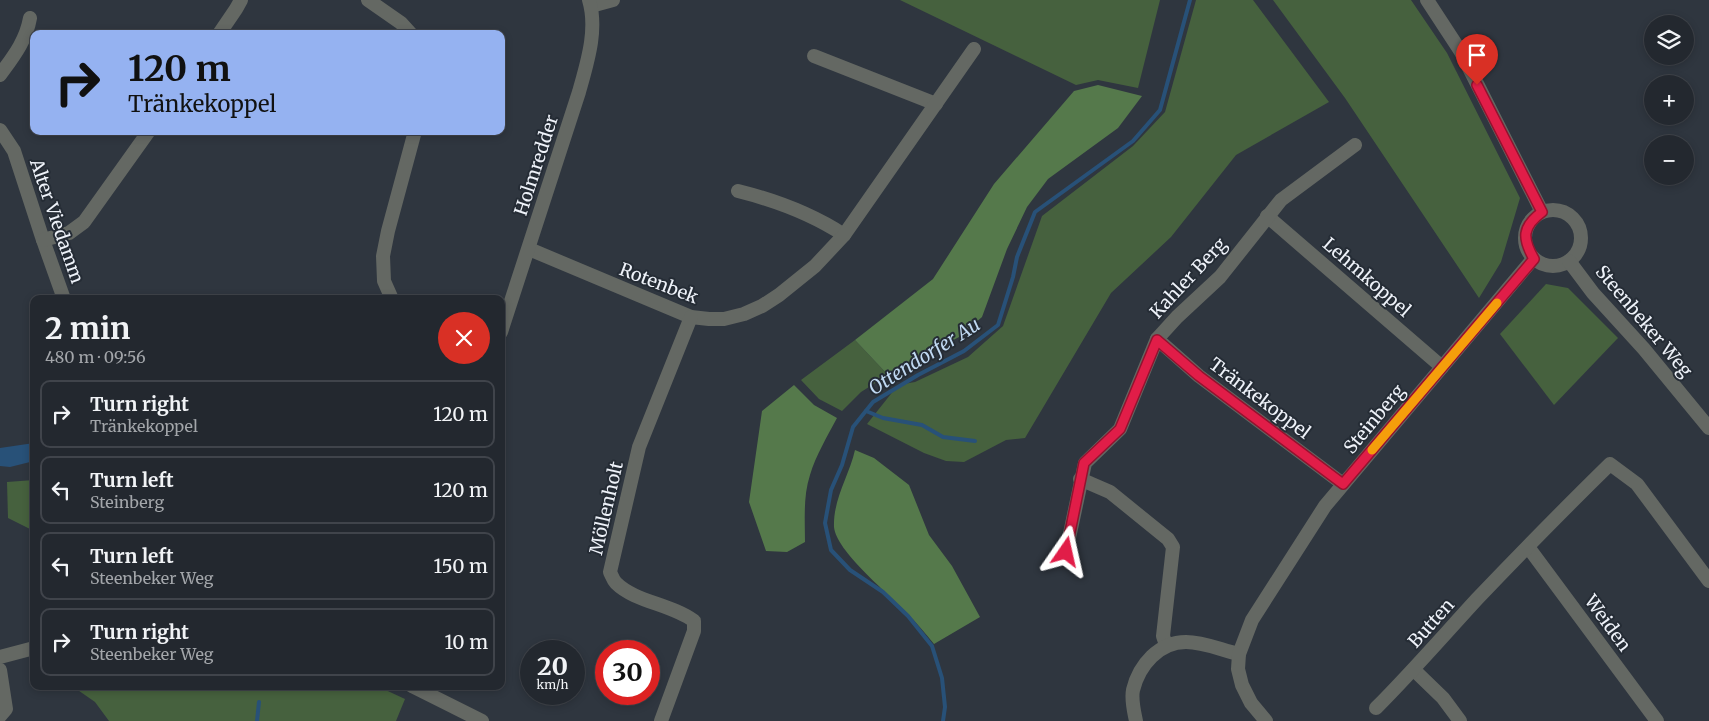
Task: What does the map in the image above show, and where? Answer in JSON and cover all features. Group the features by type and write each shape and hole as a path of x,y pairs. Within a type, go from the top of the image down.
{"street":[{"path":"222,30 241,0"},
{"path":"368,0 401,23 407,30"},
{"name":"Holmredder","path":"505,320 589,57 593,28 590,3 613,0"},
{"path":"1427,0 1461,52 1542,212 1532,220 1526,231 1526,245 1534,259"},
{"path":"0,75 20,47 28,31 30,18"},
{"name":"Rotenbek","path":"529,249 691,317 724,319 744,314 762,306 815,266 844,234 974,50"},
{"path":"814,56 936,104"},
{"name":"Alter Viedamm","path":"0,130 14,151 63,295"},
{"path":"43,240 69,233 84,222 147,135"},
{"path":"390,295 384,282 383,256 414,135"},
{"name":"Kahler Berg","path":"1066,552 1084,463 1120,429 1157,340 1177,317 1220,277 1281,200 1355,145"},
{"path":"738,191 761,197 826,223 844,234"},
{"name":"Steenbeker Weg","path":"1534,259 1546,266 1560,266 1569,262 1578,252 1581,238 1576,221 1568,214 1558,210 1542,212"},
{"name":"Lehmkoppel","path":"1267,216 1442,367"},
{"name":"Steinberg","path":"1266,721 1251,703 1242,685 1238,669 1239,654 1252,620 1325,506 1534,259"},
{"name":"Steenbeker Weg","path":"1569,262 1593,293 1644,349 1709,428"},
{"name":"Möllenholt","path":"662,721 694,631 694,621 686,615 631,593 614,582 610,572 639,447 691,317"},
{"name":"Tränkekoppel","path":"1157,340 1199,376 1343,484"},
{"path":"1528,547 1610,464 1637,484 1709,581"},
{"path":"1080,480 1110,492 1168,539 1173,547 1163,636 1166,645"},
{"name":"Butten","path":"1376,708 1414,670 1528,547"},
{"name":"Weiden","path":"1528,547 1657,721"},
{"path":"1136,721 1132,702 1138,676 1144,665 1166,645 1185,642 1204,644 1239,654"},
{"path":"0,657 30,649"},
{"path":"0,670 6,709 0,716"},
{"name":"Butten","path":"1414,670 1442,698 1460,721"},
{"path":"420,690 482,721"}],"green space":[{"path":"900,0 1160,0 1138,88 1098,80 1076,85"},
{"path":"1196,0 1253,0 1329,102 1236,155 1171,237 1111,293 1025,438 1006,440 964,462 946,461 924,453 867,424 898,385 915,382 968,357 1003,326 1042,216 1133,146 1165,112"},
{"path":"1273,0 1411,0 1447,53 1520,198 1501,262 1479,298 1345,98"},
{"path":"1098,85 1142,96 1118,128 1048,179 1027,207 1007,249 982,317 959,337 888,375 855,340 933,279 994,184 1074,91"},
{"path":"1546,284 1568,288 1618,338 1554,405 1500,334"},
{"path":"855,340 888,375 861,392 842,411 819,399 801,380"},
{"path":"794,385 814,405 837,418 812,468 808,483 805,508 805,542 787,552 766,551 749,502 762,411"},
{"path":"855,450 874,458 909,485 929,535 952,566 980,617 934,644 910,616 853,560 837,537 834,527 836,507"},
{"path":"30,480 30,529 8,518 7,482"},
{"path":"78,690 386,690 405,699 396,721 109,721 95,702"}],"water":[{"path":"30,444 30,462 10,467 0,466 0,448"}],"waterway":[{"name":"Ottendorfer Au","path":"943,721 945,707 942,678 932,646 908,616 883,592 850,570 831,550 825,523 831,490 842,465 853,427 873,402 918,375 964,351 998,325 1013,277 1017,257 1035,212 1133,141 1160,110 1190,0"},
{"path":"866,411 883,418 922,425 943,437 975,441"},
{"path":"257,721 259,702"}],"slow traffic":[{"path":"1372,450 1497,303"}],"route":[{"path":"1066,552 1084,463 1120,429 1157,340 1199,376 1343,484 1534,259 1526,245 1526,231 1532,220 1542,212 1477,85"}]}
